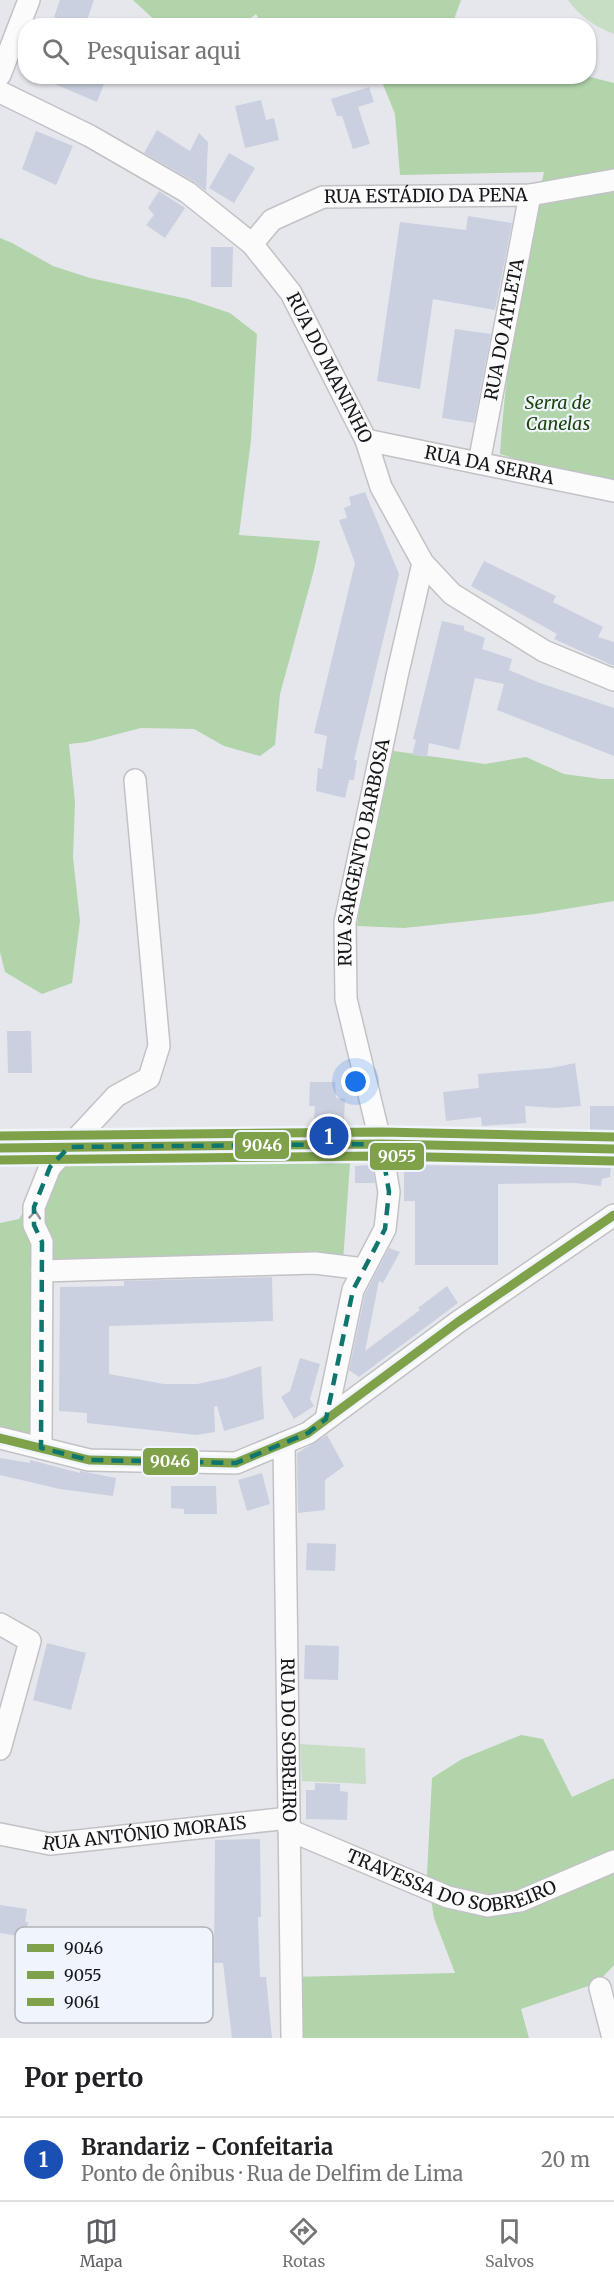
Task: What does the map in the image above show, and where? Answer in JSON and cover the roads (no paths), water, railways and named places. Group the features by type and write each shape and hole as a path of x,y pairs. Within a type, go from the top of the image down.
{"main road":[{"path":"0,1148 381,1144 614,1149"}],"street":[{"path":"22,18 29,0"},
{"path":"0,75 18,28"},
{"name":"RUA DO MANINHO","path":"0,92 90,136 187,192 252,244 291,293 366,440 381,487 423,563 452,594 544,651 614,680"},
{"name":"RUA ESTÁDIO DA PENA","path":"252,244 272,220 323,197 530,195 614,180"},
{"name":"RUA DO ATLETA","path":"479,463 530,195"},
{"name":"RUA DA SERRA","path":"366,440 614,491"},
{"name":"RUA SARGENTO BARBOSA","path":"326,1419 353,1290 385,1229 389,1192 381,1144 346,999 345,922 423,563"},
{"path":"41,1448 42,1242 34,1225 34,1207 50,1167 116,1096 149,1078 159,1046 135,780"},
{"path":"0,1438 89,1460 236,1463 308,1433 458,1322 614,1215"},
{"path":"42,1271 315,1263 364,1269"},
{"name":"RUA DO SOBREIRO","path":"284,1443 292,2038"},
{"path":"0,1624 30,1641 0,1749"},
{"name":"RUA ANTÓNIO MORAIS","path":"0,1834 50,1844 289,1824"},
{"name":"TRAVESSA DO SOBREIRO","path":"289,1824 448,1897 489,1905 520,1901 614,1861"},
{"path":"600,1988 613,2038"}],"place":[{"name":"Brandariz - Confeitaria","path":"329,1136"}],"park label":[{"name":"Serra de Canelas","path":"558,413"}]}
